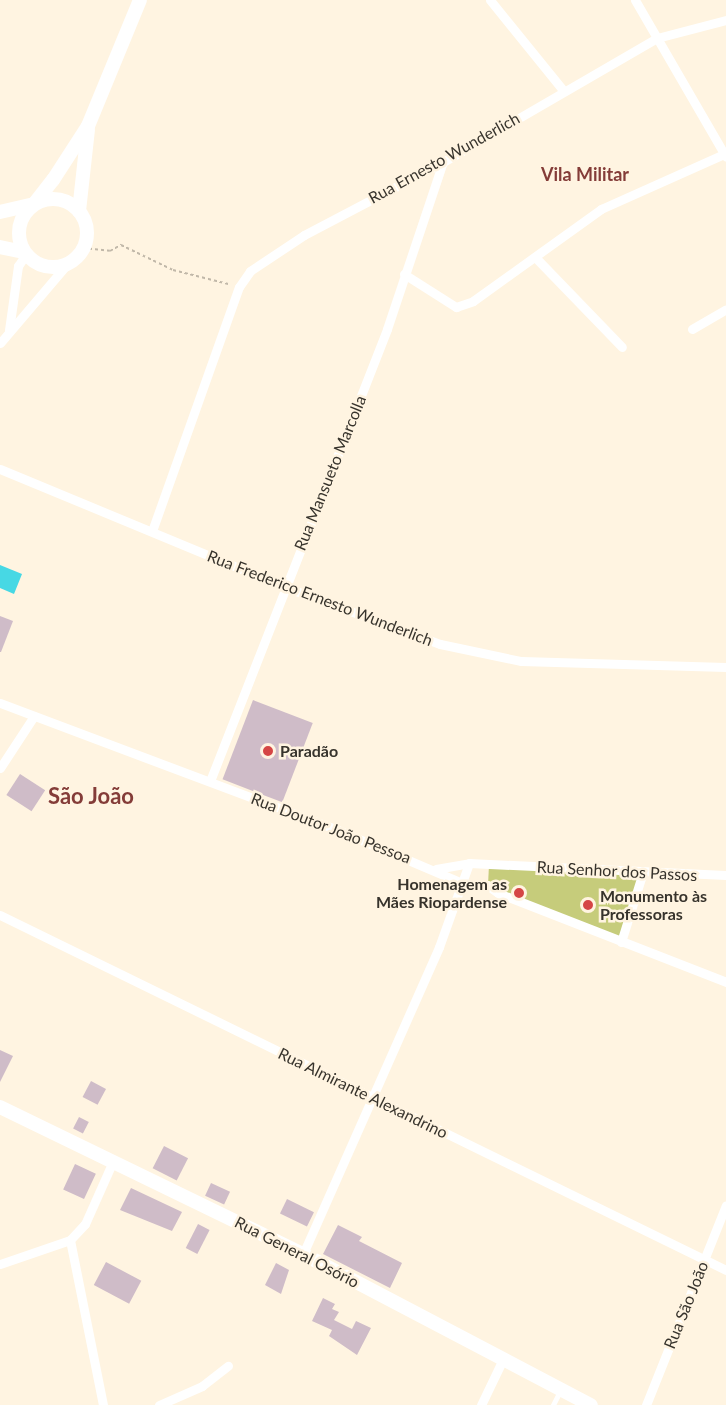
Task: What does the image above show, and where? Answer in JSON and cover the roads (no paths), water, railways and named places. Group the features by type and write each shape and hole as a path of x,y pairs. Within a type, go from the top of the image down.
{"street":[{"path":"9,330 18,266 24,253 20,224 88,126 140,0"},
{"path":"490,0 562,90"},
{"path":"404,274 456,307 473,301 601,209 725,154 635,0"},
{"name":"Rua Ernesto Wunderlich","path":"152,531 238,287 250,271 273,254 443,162 562,90 657,38 726,20"},
{"path":"0,343 83,248 86,229 79,211 88,126"},
{"name":"Rua Mansueto Marcolla","path":"210,781 387,329 443,162"},
{"path":"0,212 63,200 79,211"},
{"path":"0,247 24,253 42,265 68,263"},
{"path":"535,257 622,347"},
{"path":"692,329 726,309"},
{"name":"Rua Frederico Ernesto Wunderlich","path":"0,469 370,621 479,655 532,662 726,667"},
{"name":"Rua Doutor João Pessoa","path":"0,704 210,781 436,869 464,884 487,885 498,893 726,982"},
{"path":"0,768 34,716"},
{"path":"303,1254 464,884 469,864"},
{"name":"Rua Senhor dos Passos","path":"436,869 469,864 726,875"},
{"path":"487,885 489,865"},
{"path":"621,942 643,872"},
{"name":"Rua Almirante Alexandrino","path":"0,915 726,1270"},
{"name":"Rua General Osório","path":"0,1107 303,1254 504,1357 591,1405"},
{"path":"0,1264 70,1240 85,1224 113,1161"},
{"name":"Rua São João","path":"646,1405 726,1205"},
{"path":"70,1240 103,1405"},
{"path":"481,1405 504,1357"},
{"path":"159,1405 202,1386 228,1366"}],"lane":[{"path":"553,1405 561,1389"}],"water":[{"path":"0,565 22,574 14,594 0,588"}],"place":[{"name":"Paradão","path":"268,751"},
{"name":"Homenagem as Mães Riopardense","path":"519,893"},
{"name":"Monumento às Professoras","path":"588,905"}],"district":[{"name":"Vila Militar","path":"585,174"},
{"name":"São João","path":"91,796"}]}
